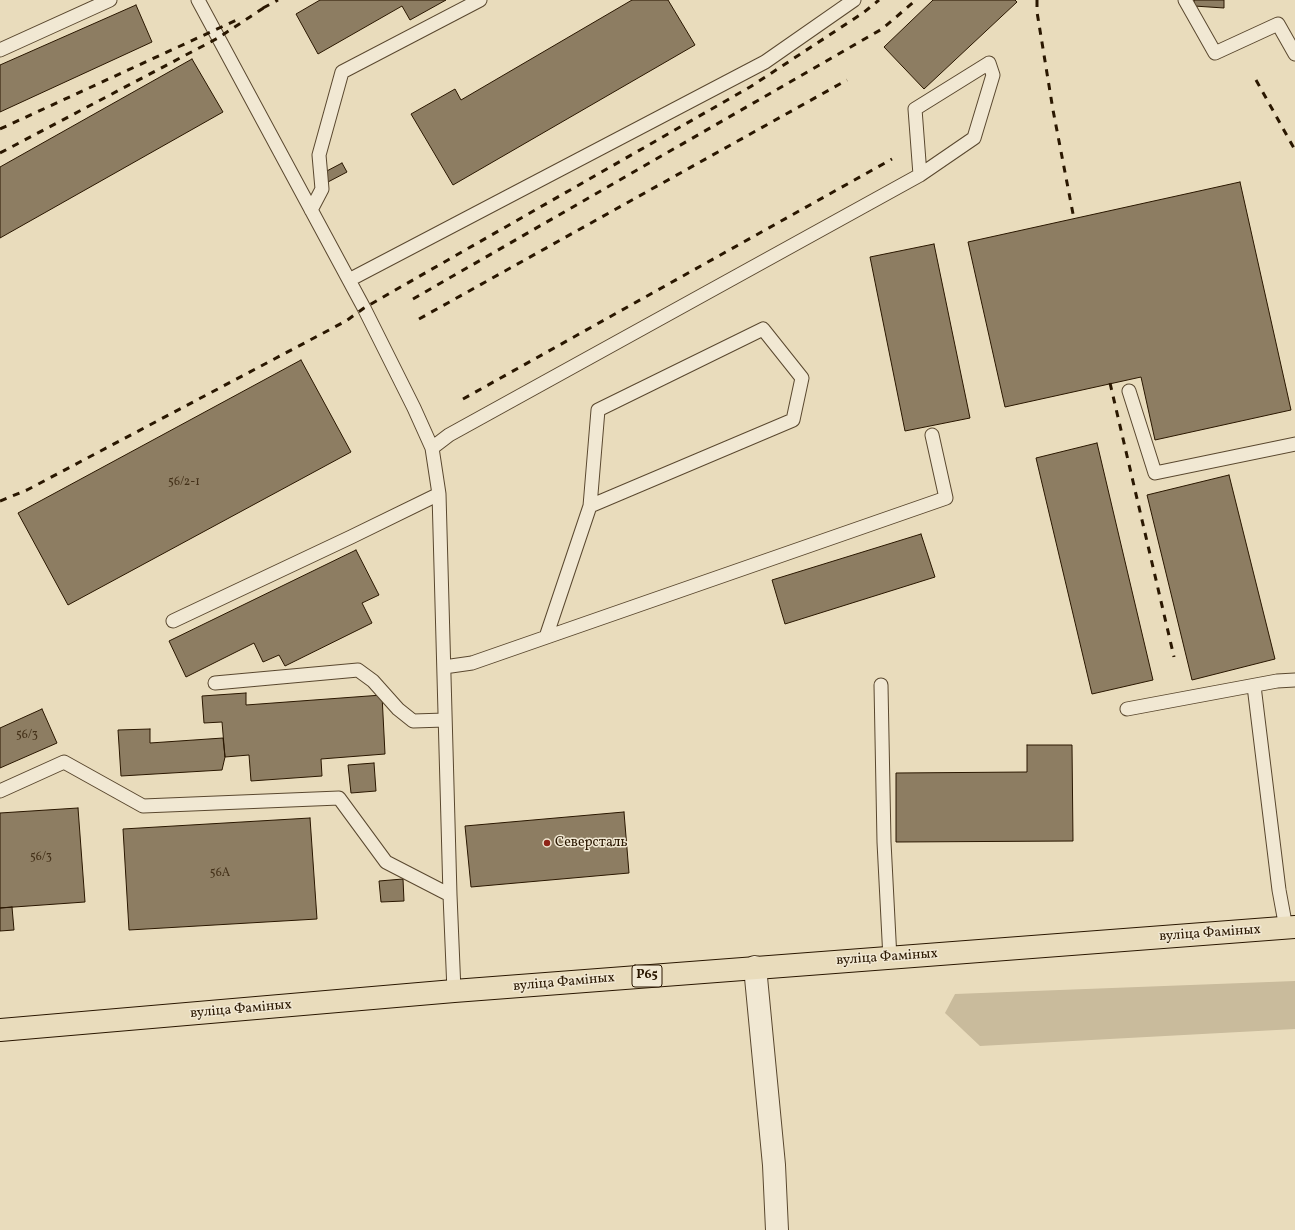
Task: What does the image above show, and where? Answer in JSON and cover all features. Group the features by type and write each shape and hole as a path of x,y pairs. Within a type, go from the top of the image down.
{"main road":[{"name":"вуліца Фаміных","path":"0,1030 755,967 1290,928"}],"street":[{"path":"755,967 774,1165 778,1230"}],"lane":[{"path":"0,50 110,0"},
{"path":"198,0 349,280 414,408 432,448 439,494 454,991"},
{"path":"311,210 322,189 319,155 342,72 480,0"},
{"path":"349,280 765,62 854,0"},
{"path":"1185,0 1215,53 1278,24 1295,54"},
{"path":"432,448 456,431 920,175 974,138 993,75 989,63 915,109 920,175"},
{"path":"546,636 590,506 598,410 763,329 802,378 793,420 590,506"},
{"path":"1129,391 1154,473 1295,444"},
{"path":"444,667 472,663 946,498 932,435"},
{"path":"173,621 439,494"},
{"path":"215,683 358,670 373,681 398,709 413,721 445,720"},
{"path":"1127,709 1278,681 1295,680"},
{"path":"881,684 884,842 890,958"},
{"path":"1254,686 1279,890 1290,928"},
{"path":"0,791 64,762 143,806 339,798 386,862 450,895"}],"shaded area":[{"path":"1295,981 1295,1029 980,1046 945,1013 955,994"}],"building":[{"path":"320,0 446,0 410,20 402,6 318,54 296,14"},
{"path":"632,0 668,0 695,45 453,185 411,114 455,89 461,100"},
{"path":"933,0 1015,0 1017,2 924,89 884,47"},
{"path":"1194,0 1224,0 1224,8 1194,6"},
{"path":"136,5 152,42 0,112 0,65"},
{"path":"192,59 223,112 0,238 0,167"},
{"path":"342,163 347,172 328,182 323,173"},
{"path":"1240,182 1291,410 1155,440 1141,377 1005,407 968,242"},
{"path":"934,244 970,418 905,431 870,257"},
{"path":"301,360 351,452 68,605 18,513"},
{"path":"1097,443 1153,680 1092,694 1036,458"},
{"path":"1229,475 1275,659 1192,680 1147,495"},
{"path":"921,534 935,577 785,624 772,580"},
{"path":"356,550 379,595 362,603 372,623 285,666 279,655 263,662 254,643 186,677 169,641"},
{"path":"246,693 246,705 382,695 385,754 321,759 322,776 251,781 249,755 225,757 222,722 204,723 202,696"},
{"path":"42,709 57,743 0,768 0,728"},
{"path":"150,729 150,743 223,738 225,757 222,770 121,776 118,730"},
{"path":"1027,745 1072,745 1073,841 896,842 896,773 1027,772"},
{"path":"374,763 376,791 351,793 348,765"},
{"path":"78,808 85,902 0,908 0,813"},
{"name":"Северсталь","path":"624,812 629,873 471,887 465,826"},
{"path":"310,818 317,919 129,930 123,829"},
{"path":"403,879 404,901 381,902 379,881"},
{"path":"12,907 14,930 0,931 0,908"}],"railway":[{"path":"263,8 278,0"},
{"path":"0,501 27,490 346,321 364,308 750,87 863,13 879,0"},
{"path":"413,299 882,29 916,0"},
{"path":"1037,0 1037,12 1053,110 1074,219"},
{"path":"0,153 218,38 268,5"},
{"path":"0,129 241,18"},
{"path":"419,319 847,80"},
{"path":"1256,80 1295,150"},
{"path":"463,399 892,159"},
{"path":"1110,383 1174,657"}],"place":[{"name":"Северсталь","path":"547,843"}]}
